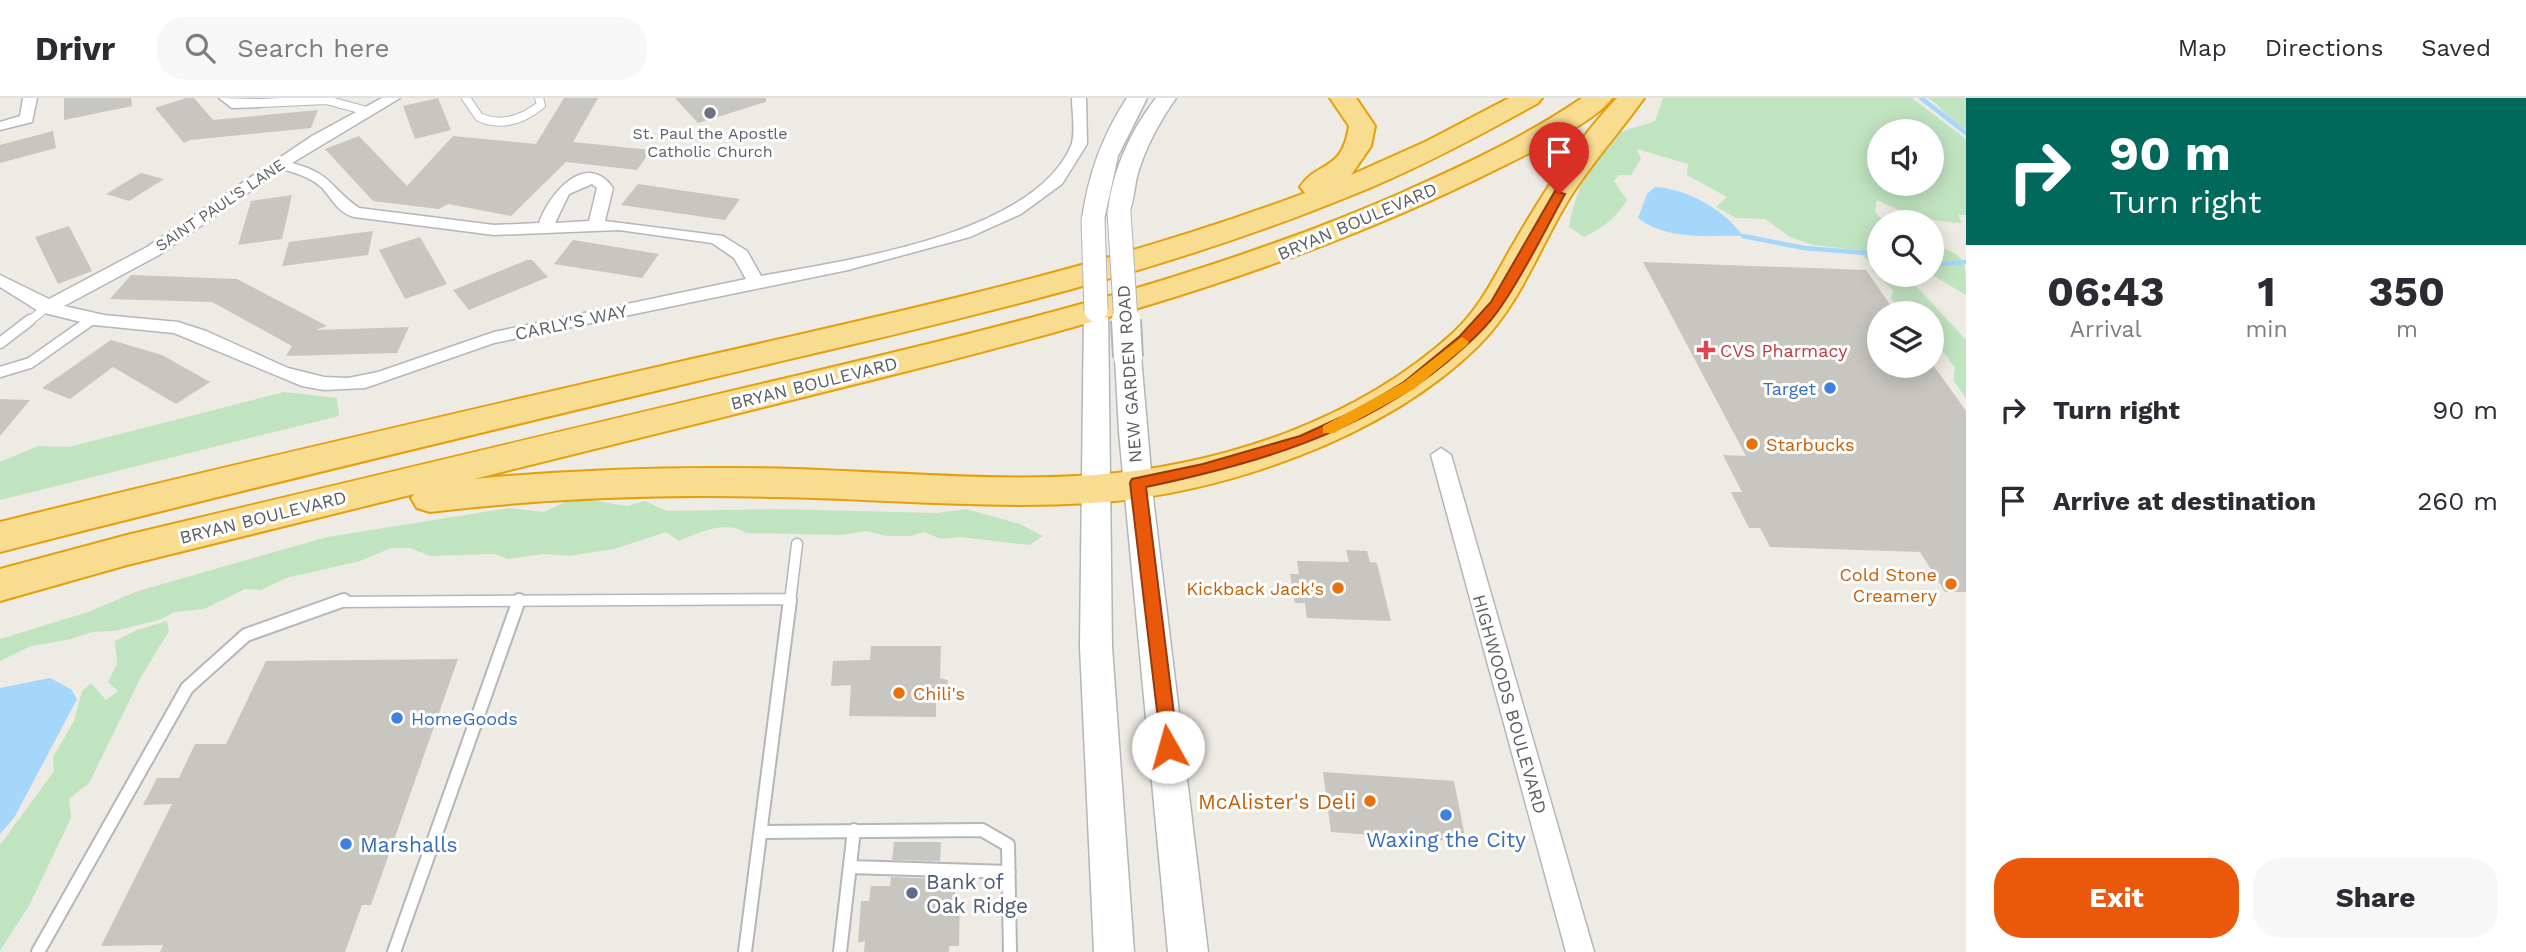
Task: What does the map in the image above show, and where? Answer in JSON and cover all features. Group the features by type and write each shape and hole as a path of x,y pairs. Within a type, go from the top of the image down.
{"highway":[{"path":"1135,262 1296,196 1335,175 1349,162 1362,137 1357,116 1343,98"},
{"name":"BRYAN BOULEVARD","path":"0,537 235,477 960,309 1135,262 1348,188 1440,147 1529,98"},
{"name":"BRYAN BOULEVARD","path":"0,585 127,550 958,347 1179,287 1278,254 1411,200 1491,162 1599,98"},
{"path":"127,550 422,499 527,487 791,483 1098,488 1203,470 1305,440 1382,403 1428,372 1465,339 1496,304 1532,237 1573,172 1613,117 1631,98"}],"main road":[{"name":"NEW GARDEN ROAD","path":"1114,952 1096,647 1098,364 1093,220 1105,158 1136,98"},
{"name":"NEW GARDEN ROAD","path":"1166,98 1150,125 1119,193 1119,212 1138,483 1175,800 1188,952"}],"street":[{"path":"0,126 27,120 30,98"},
{"path":"226,98 232,103 260,103"},
{"name":"SAINT PAUL'S LANE","path":"46,308 153,251 280,164 393,98"},
{"name":"CARLY'S WAY","path":"0,280 46,308 93,319 177,328 293,379 348,384 408,370 478,341 932,244 964,234 1020,208 1048,188 1068,168 1083,131 1079,98"},
{"path":"280,164 308,172 327,184 340,202 354,212 494,230 596,224 718,239 741,255 756,282"},
{"path":"546,227 559,194 575,183 591,179 597,180 605,188 596,224"},
{"name":"HIGHWOODS BOULEVARD","path":"1441,455 1580,952"}],"lane":[{"path":"466,98 467,104 485,121 498,123 531,115 541,106 539,98"},
{"path":"260,103 307,99 335,101 368,111"},
{"path":"0,343 46,308"},
{"path":"0,372 30,363 93,319"},
{"path":"745,952 797,544"},
{"path":"38,952 187,688 246,635 344,600 789,598"},
{"path":"394,952 519,600"},
{"path":"841,952 854,830"},
{"path":"761,832 982,831 1008,845 1010,952"},
{"path":"850,867 1009,872"}],"green space":[{"path":"1663,98 1912,98 1940,119 1867,119 1867,196 1944,196 1944,122 1966,139 1966,215 1958,215 1962,223 1944,221 1944,210 1901,210 1877,200 1875,210 1867,210 1867,259 1857,250 1813,245 1790,237 1765,219 1736,218 1716,207 1727,197 1687,175 1688,164 1637,149 1641,159 1631,175 1619,175 1614,181 1627,200 1614,217 1584,237 1569,227 1584,177 1606,144 1619,133 1655,121"},
{"path":"1928,98 1966,98 1966,129 1955,122"},
{"path":"1944,249 1958,255 1962,260 1966,295 1944,282"},
{"path":"1890,287 1917,287 1930,301 1893,301 1893,290"},
{"path":"1944,316 1966,340 1966,398 1953,380 1955,368 1944,353"},
{"path":"284,392 337,398 339,416 0,500 0,462 38,446 69,447"},
{"path":"585,499 627,506 645,501 667,511 776,509 937,513 966,509 1020,524 1043,536 1030,545 960,537 941,539 924,532 910,536 886,536 866,531 841,535 746,533 721,527 679,541 666,532 614,549 569,556 543,554 509,559 493,554 430,556 410,548 391,548 360,561 286,578 261,590 245,589 204,609 174,612 159,620 114,631 93,632 31,646 0,661 0,639 88,612 138,591 327,537 509,508 544,512 567,501"},
{"path":"167,621 169,631 141,677 89,783 69,799 71,818 30,904 0,951 0,845 54,771 53,757 74,721 82,691 91,683 106,700 118,691 108,682 117,664 115,641 137,630"}],"water":[{"path":"1655,187 1680,192 1704,202 1726,217 1743,236 1675,234 1650,225 1638,218 1647,194"},
{"path":"50,678 71,689 77,699 14,818 0,834 0,688"}],"building":[{"path":"64,98 131,98 132,106 64,120"},
{"path":"194,98 213,120 318,110 311,128 190,140 184,143 155,108"},
{"path":"438,98 451,130 415,139 403,106"},
{"path":"564,98 598,98 573,142 651,150 637,170 566,162 511,216 448,204 439,209 373,201 325,149 359,136 407,186 453,136 536,144"},
{"name":"St. Paul the Apostle Catholic Church","path":"675,98 766,98 766,102 698,123"},
{"path":"53,131 56,148 0,163 0,145"},
{"path":"141,173 164,179 129,201 106,194"},
{"path":"638,184 740,199 725,220 621,205"},
{"path":"292,195 282,239 238,245 251,201"},
{"path":"69,226 92,271 58,284 35,237"},
{"path":"373,231 368,255 282,266 289,242"},
{"path":"420,237 447,284 405,299 379,250"},
{"path":"573,240 659,254 642,278 554,264"},
{"path":"532,260 548,277 469,310 453,290"},
{"name":"Target","path":"1643,262 1866,270 1867,287 1878,287 1888,301 1867,301 1867,378 1943,378 1966,411 1966,592 1945,592 1920,552 1770,547 1760,528 1749,528 1731,492 1742,492 1723,455 1746,456"},
{"path":"131,275 237,279 327,326 316,330 409,327 397,353 286,356 292,346 212,302 110,299"},
{"path":"111,340 162,355 210,382 176,404 113,367 70,399 42,388"},
{"path":"0,399 30,400 0,436"},
{"name":"Kickback Jack's","path":"1346,550 1367,551 1370,562 1377,563 1391,621 1307,618 1305,603 1295,603 1290,574 1299,574 1297,561 1349,562"},
{"name":"Chili's","path":"871,646 941,646 940,678 948,680 947,700 936,700 936,717 849,716 851,685 831,686 833,661 870,660"},
{"path":"458,659 371,905 362,905 345,952 160,952 163,945 101,946 172,804 143,805 157,778 179,778 195,744 226,744 266,661"},
{"path":"1323,772 1454,781 1466,842 1331,832"},
{"path":"894,842 941,842 940,861 892,860"},
{"name":"Bank of Oak Ridge","path":"891,877 939,879 939,883 955,883 955,900 960,900 959,946 949,946 949,952 864,952 865,941 858,943 861,901 869,901 871,886 890,886"}],"waterway":[{"path":"1921,98 1966,133"},
{"path":"1743,236 1804,248 1867,253"},
{"path":"1944,264 1966,262"}],"slow traffic":[{"path":"1329,430 1409,386 1462,342"}],"place":[{"name":"St. Paul the Apostle Catholic Church","path":"710,113"},
{"name":"CVS Pharmacy","path":"1706,350"},
{"name":"Target","path":"1830,388"},
{"name":"Starbucks","path":"1752,444"},
{"name":"Cold Stone Creamery","path":"1951,584"},
{"name":"Kickback Jack's","path":"1338,588"},
{"name":"Chili's","path":"899,693"},
{"name":"HomeGoods","path":"397,718"},
{"name":"McAlister's Deli","path":"1370,801"},
{"name":"Waxing the City","path":"1446,815"},
{"name":"Marshalls","path":"346,844"},
{"name":"Bank of Oak Ridge","path":"912,893"}],"route":[{"path":"1168,747 1138,483 1203,470 1305,440 1382,403 1409,386 1465,339 1496,304 1559,194"}]}
